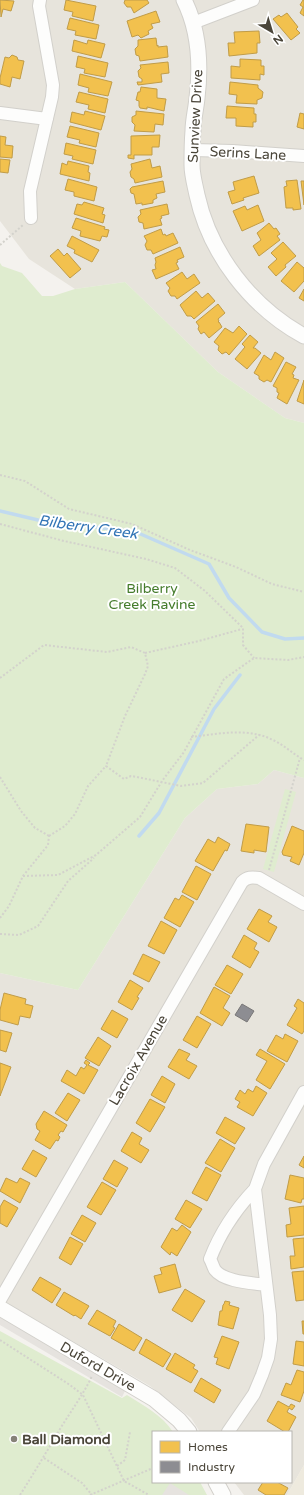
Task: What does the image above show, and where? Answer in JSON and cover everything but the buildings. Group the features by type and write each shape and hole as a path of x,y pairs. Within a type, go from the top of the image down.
{"street":[{"path":"31,218 30,191 52,97 53,85 39,6 40,0"},
{"name":"Sunview Drive","path":"184,0 193,23 199,68 193,130 192,166 200,212 211,237 225,262 241,284 260,304 280,321 304,336"},
{"path":"193,23 253,0"},
{"path":"0,113 47,119"},
{"name":"Serins Lane","path":"193,150 304,156"},
{"name":"Lacroix Avenue","path":"0,1300 242,882 246,878 259,878 304,904"},
{"path":"266,1285 244,1282 221,1275 215,1270 210,1259 214,1249 238,1207 255,1189 264,1164 304,1092"},
{"path":"229,1431 254,1394 268,1358 271,1339 270,1314 255,1189"},
{"name":"Duford Drive","path":"0,1308 154,1399 179,1420 188,1431"},
{"path":"217,1483 223,1495"}],"path":[{"path":"0,245 31,218"},
{"path":"0,475 25,481 69,508 132,524 190,550 236,567 272,584 304,592"},
{"path":"0,524 64,541 146,559 175,568 205,590 243,628 243,645 254,658"},
{"path":"0,678 44,645 106,652 131,647 145,653 199,641 243,628"},
{"path":"49,836 66,826 75,814 88,786 106,766 125,716 148,666 145,653"},
{"path":"0,934 19,935 38,926 68,881 140,817 162,781 184,752 224,679 254,658 288,660 304,658"},
{"path":"192,737 247,732 273,740 304,760"},
{"path":"106,766 124,779 132,776 181,786 203,782 259,735"},
{"path":"265,881 300,758"},
{"path":"0,777 21,811 35,828 49,836"},
{"path":"0,918 9,906 23,876 48,845 49,836"},
{"path":"23,876 58,875 96,855"},
{"path":"0,1340 83,1395 124,1481 149,1495"},
{"path":"20,1495 44,1458 60,1429 83,1395 97,1365"},
{"path":"117,1466 125,1460 130,1432"},
{"path":"44,1458 82,1483 91,1495 152,1468"}],"shaded area":[{"path":"0,0 304,0 304,423 285,418 218,372 125,282 75,289 29,259 0,221"},
{"path":"274,770 304,778 304,1465 287,1495 244,1495 235,1483 292,1483 292,1431 199,1431 191,1418 150,1386 0,1299 0,973 78,990 185,818 217,789 258,784"},
{"path":"0,1317 125,1391 122,1397 0,1325"},
{"path":"304,1465 304,1495 287,1495"},
{"path":"170,1483 189,1495 162,1495"}],"green space":[{"name":"Bilberry Creek Ravine","path":"0,263 2,266 22,273 42,296 53,296 75,289 125,282 218,372 285,418 304,423 304,778 274,770 258,784 217,789 185,818 78,990 0,973"},
{"path":"285,789 296,792 274,872 263,869"},
{"path":"0,1331 122,1398 127,1395 158,1416 172,1431 152,1431 152,1483 201,1483 207,1495 0,1495"}],"waterway":[{"name":"Bilberry Creek","path":"0,511 38,520 136,532 209,564 229,598 262,632 285,639 304,638"},
{"path":"139,836 159,813 214,709 240,675"}],"place":[{"name":"Ball Diamond","path":"14,1439"}]}
